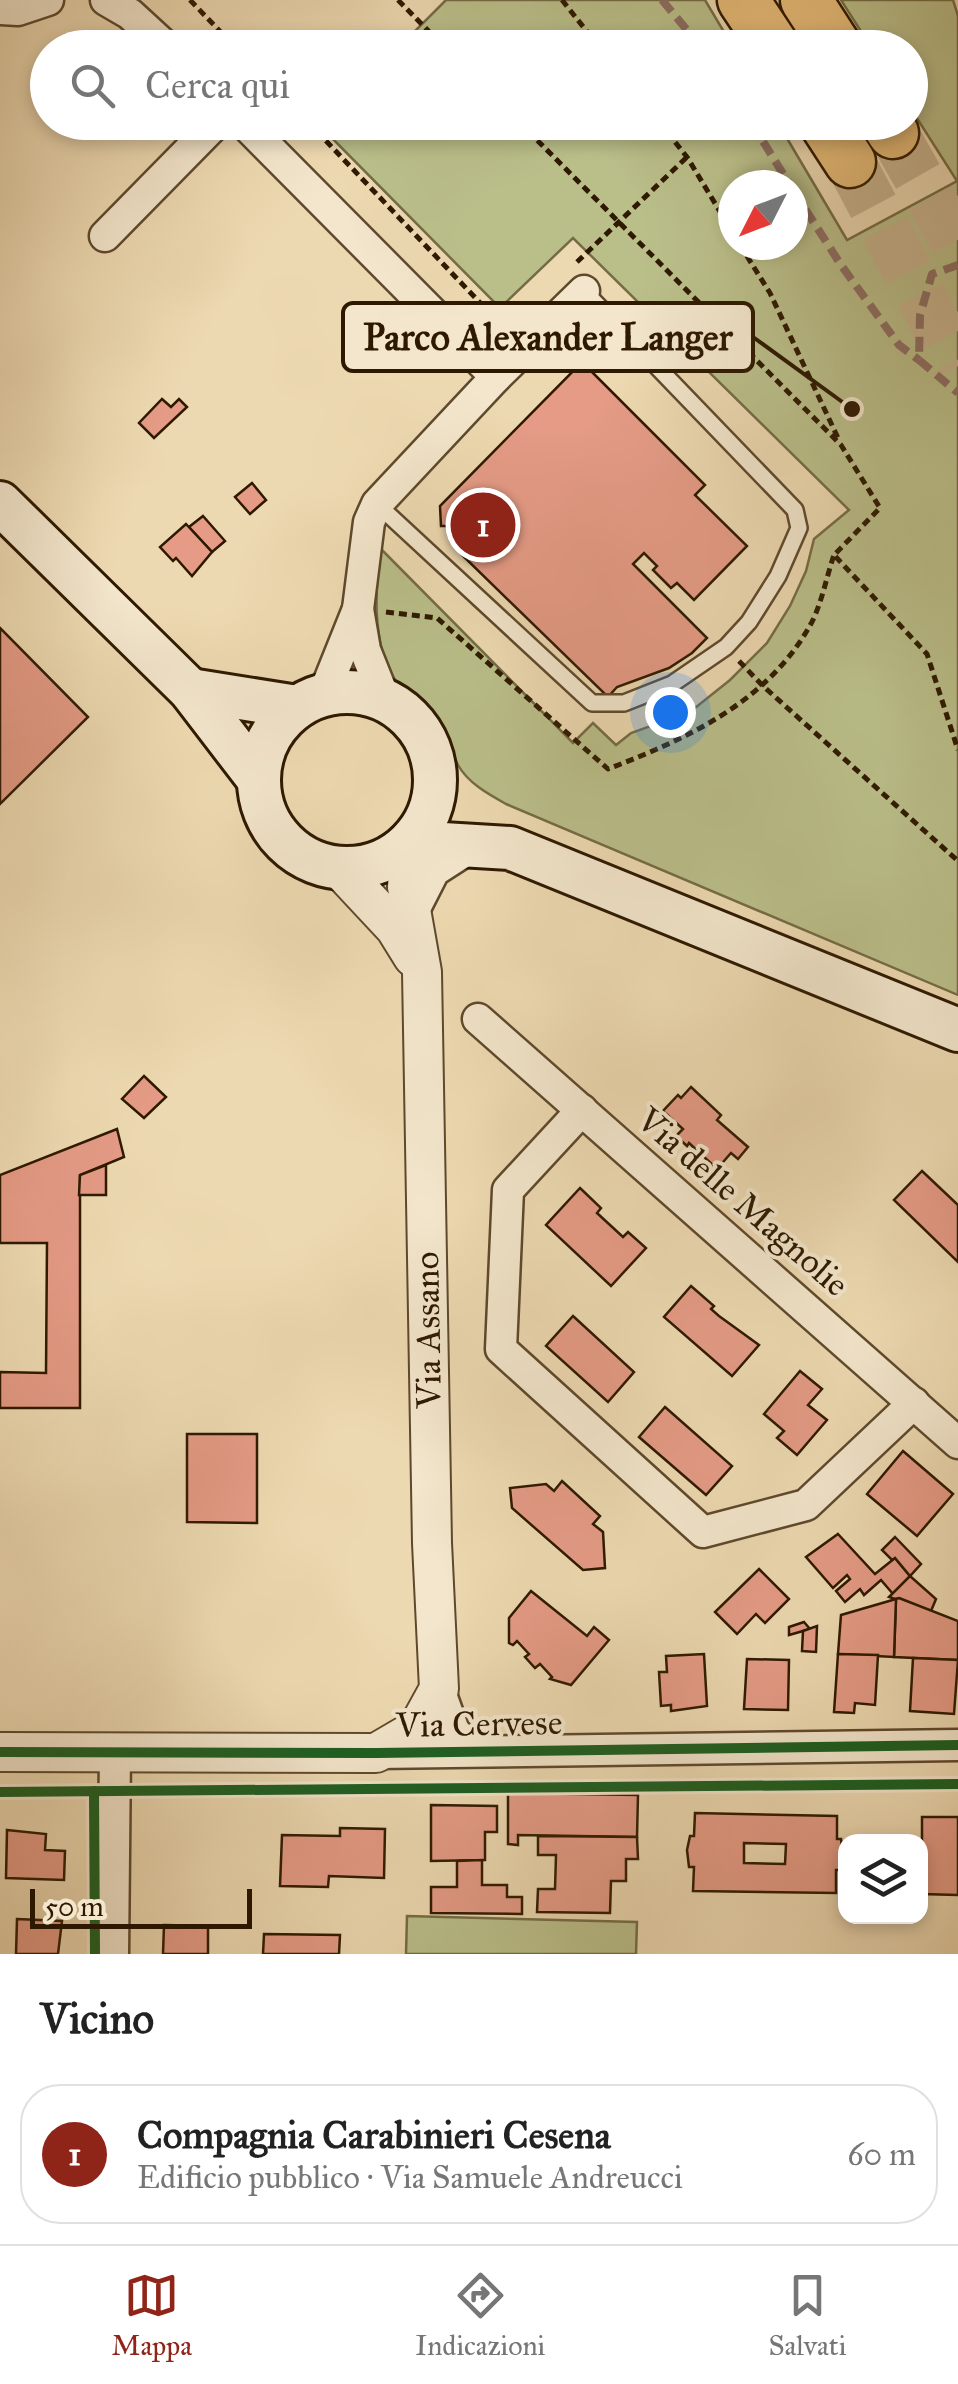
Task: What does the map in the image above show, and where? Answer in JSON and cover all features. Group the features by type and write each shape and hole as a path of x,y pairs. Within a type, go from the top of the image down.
{"highway":[{"path":"744,0 763,30"},
{"path":"806,0 825,30"}],"main road":[{"path":"0,503 190,690 259,780"},
{"path":"190,690 310,702"},
{"path":"434,768 434,794 426,820 410,842 390,858 365,866 339,868 298,854 282,840 262,802 259,780 264,752 277,727 310,702 344,692 385,700 418,728 434,768 493,846"},
{"path":"410,842 493,846 958,1030"}],"street":[{"path":"0,9 18,10 48,0"},
{"path":"120,4 147,30"},
{"path":"106,236 199,140"},
{"path":"261,140 496,377"},
{"path":"385,700 366,650 358,610 369,522 376,504 496,377 580,277"},
{"path":"310,702 358,610"},
{"name":"Via Assano","path":"410,842 407,888 422,972 432,1542 439,1689 454,1731 474,1752"},
{"path":"410,918 434,871 493,846"},
{"path":"339,868 395,928 422,972"},
{"name":"Via delle Magnolie","path":"478,1019 958,1442"},
{"path":"582,1110 508,1190 501,1348 703,1532 806,1505 914,1403"},
{"path":"376,1753 416,1729 439,1689"},
{"name":"Via Cervese","path":"0,1752 376,1753 958,1744"},
{"path":"113,1954 115,1751"}],"lane":[{"path":"376,504 592,703 624,703 672,684 726,647 749,622 778,576 798,528 795,510 580,277"}],"path":[{"path":"190,0 219,30"},
{"path":"398,0 427,30"},
{"path":"562,0 586,30"},
{"path":"325,140 508,331"},
{"path":"537,140 841,446"},
{"path":"674,140 718,208"},
{"path":"580,277 618,223 687,157"},
{"path":"358,610 437,618 608,769 686,739 763,686 809,628 834,555 880,508 841,446 770,293 749,260"},
{"path":"834,555 927,654 958,750"},
{"path":"726,647 763,686 958,861"}],"green space":[{"path":"446,0 705,0 723,30 416,30"},
{"path":"841,0 953,0 958,16 958,995 506,804 467,777 438,722 394,679 380,643 377,579 381,549 573,743 593,723 616,745 631,733 690,712 767,643 806,571 814,539 849,510 573,238 500,308 334,140 788,140 806,170 718,170 718,260 808,260 808,174 847,240 957,181 928,136 928,30 860,30"},
{"path":"407,1916 637,1922 636,1954 406,1954"}],"building":[{"path":"582,362 705,485 695,495 747,546 694,600 677,583 671,588 653,570 657,566 644,553 633,564 707,638 669,668 617,687 608,697 462,555 474,542 458,526 441,526 440,506"},
{"path":"162,399 171,407 179,399 187,407 154,438 139,423"},
{"path":"252,483 266,500 250,514 235,497"},
{"path":"203,516 225,541 212,552 189,527"},
{"path":"186,524 212,552 192,576 160,547"},
{"path":"0,628 88,717 0,804"},
{"path":"144,1076 166,1097 144,1118 122,1099"},
{"path":"691,1087 721,1115 717,1120 748,1147 738,1159 731,1153 717,1169 676,1136 683,1129 663,1111"},
{"path":"117,1129 124,1157 80,1175 80,1408 0,1408 0,1372 46,1373 47,1243 0,1243 0,1175"},
{"path":"106,1165 106,1195 79,1195 80,1175"},
{"path":"922,1171 958,1205 958,1262 894,1200"},
{"path":"580,1188 601,1208 597,1213 623,1237 628,1232 646,1248 611,1286 546,1225"},
{"path":"691,1286 714,1306 711,1309 719,1316 759,1345 732,1376 664,1317"},
{"path":"573,1316 634,1372 608,1402 546,1346"},
{"path":"800,1371 822,1389 808,1405 827,1420 797,1455 777,1438 784,1431 764,1414"},
{"path":"665,1407 732,1466 706,1495 639,1437"},
{"path":"187,1434 257,1434 257,1523 187,1522"},
{"path":"903,1451 953,1494 917,1536 867,1494"},
{"path":"562,1481 600,1516 593,1524 603,1532 605,1568 583,1570 512,1508 510,1488 546,1484 554,1491"},
{"path":"838,1534 875,1574 895,1558 910,1576 893,1594 881,1580 864,1595 860,1589 845,1602 836,1591 850,1579 847,1575 833,1588 806,1557"},
{"path":"895,1537 921,1564 910,1576 882,1550"},
{"path":"759,1569 789,1599 765,1623 756,1614 737,1634 715,1612"},
{"path":"910,1576 936,1599 931,1611 889,1597"},
{"path":"531,1591 587,1636 594,1627 609,1640 571,1685 550,1679 540,1664 535,1668 525,1657 529,1654 517,1641 509,1643 509,1618"},
{"path":"899,1598 958,1621 958,1660 894,1657"},
{"path":"896,1599 894,1657 838,1654 841,1615"},
{"path":"804,1622 810,1629 789,1635 789,1627"},
{"path":"817,1626 816,1652 802,1651 803,1631"},
{"path":"704,1654 707,1706 671,1711 671,1705 661,1706 659,1672 667,1672 666,1656"},
{"path":"838,1654 878,1655 875,1705 855,1703 854,1713 834,1712"},
{"path":"913,1658 958,1660 954,1714 910,1711"},
{"path":"747,1659 789,1660 788,1710 744,1709"},
{"path":"508,1793 638,1795 637,1837 518,1835 518,1845 508,1844"},
{"path":"431,1805 497,1806 497,1832 485,1832 485,1860 431,1861"},
{"path":"695,1813 837,1816 836,1893 693,1891 694,1867 689,1867 687,1850 690,1836 694,1836","holes":["744,1843 786,1844 785,1864 744,1863"]},
{"path":"922,1817 958,1817 958,1895 928,1894 928,1834 922,1834"},
{"path":"340,1828 385,1829 384,1878 329,1876 328,1887 280,1886 282,1835 340,1836"},
{"path":"7,1830 46,1834 45,1850 65,1851 64,1880 6,1878"},
{"path":"538,1836 637,1837 638,1859 626,1859 626,1881 611,1881 610,1913 537,1912 538,1889 555,1889 556,1855 538,1855"},
{"path":"482,1860 482,1885 507,1885 507,1897 522,1897 522,1914 431,1913 431,1887 457,1887 457,1861"},
{"path":"17,1919 62,1921 58,1954 16,1954"},
{"path":"164,1925 208,1926 208,1954 163,1954"},
{"path":"264,1934 340,1935 339,1954 263,1954"}],"tunnel":[{"path":"897,140 958,247"},
{"path":"850,162 958,366"}],"marked path":[{"path":"662,0 687,30"},
{"path":"762,140 781,170"},
{"path":"808,213 899,345 919,360"},
{"path":"958,265 932,274 920,315 919,360 958,393"}],"cycle path":[{"path":"0,1752 376,1753 958,1745"},
{"path":"0,1792 958,1784"},
{"path":"94,1791 95,1954"}],"place":[{"name":"Parco Alexander Langer","path":"852,409"},
{"name":"Compagnia Carabinieri Cesena","path":"483,525"}]}
